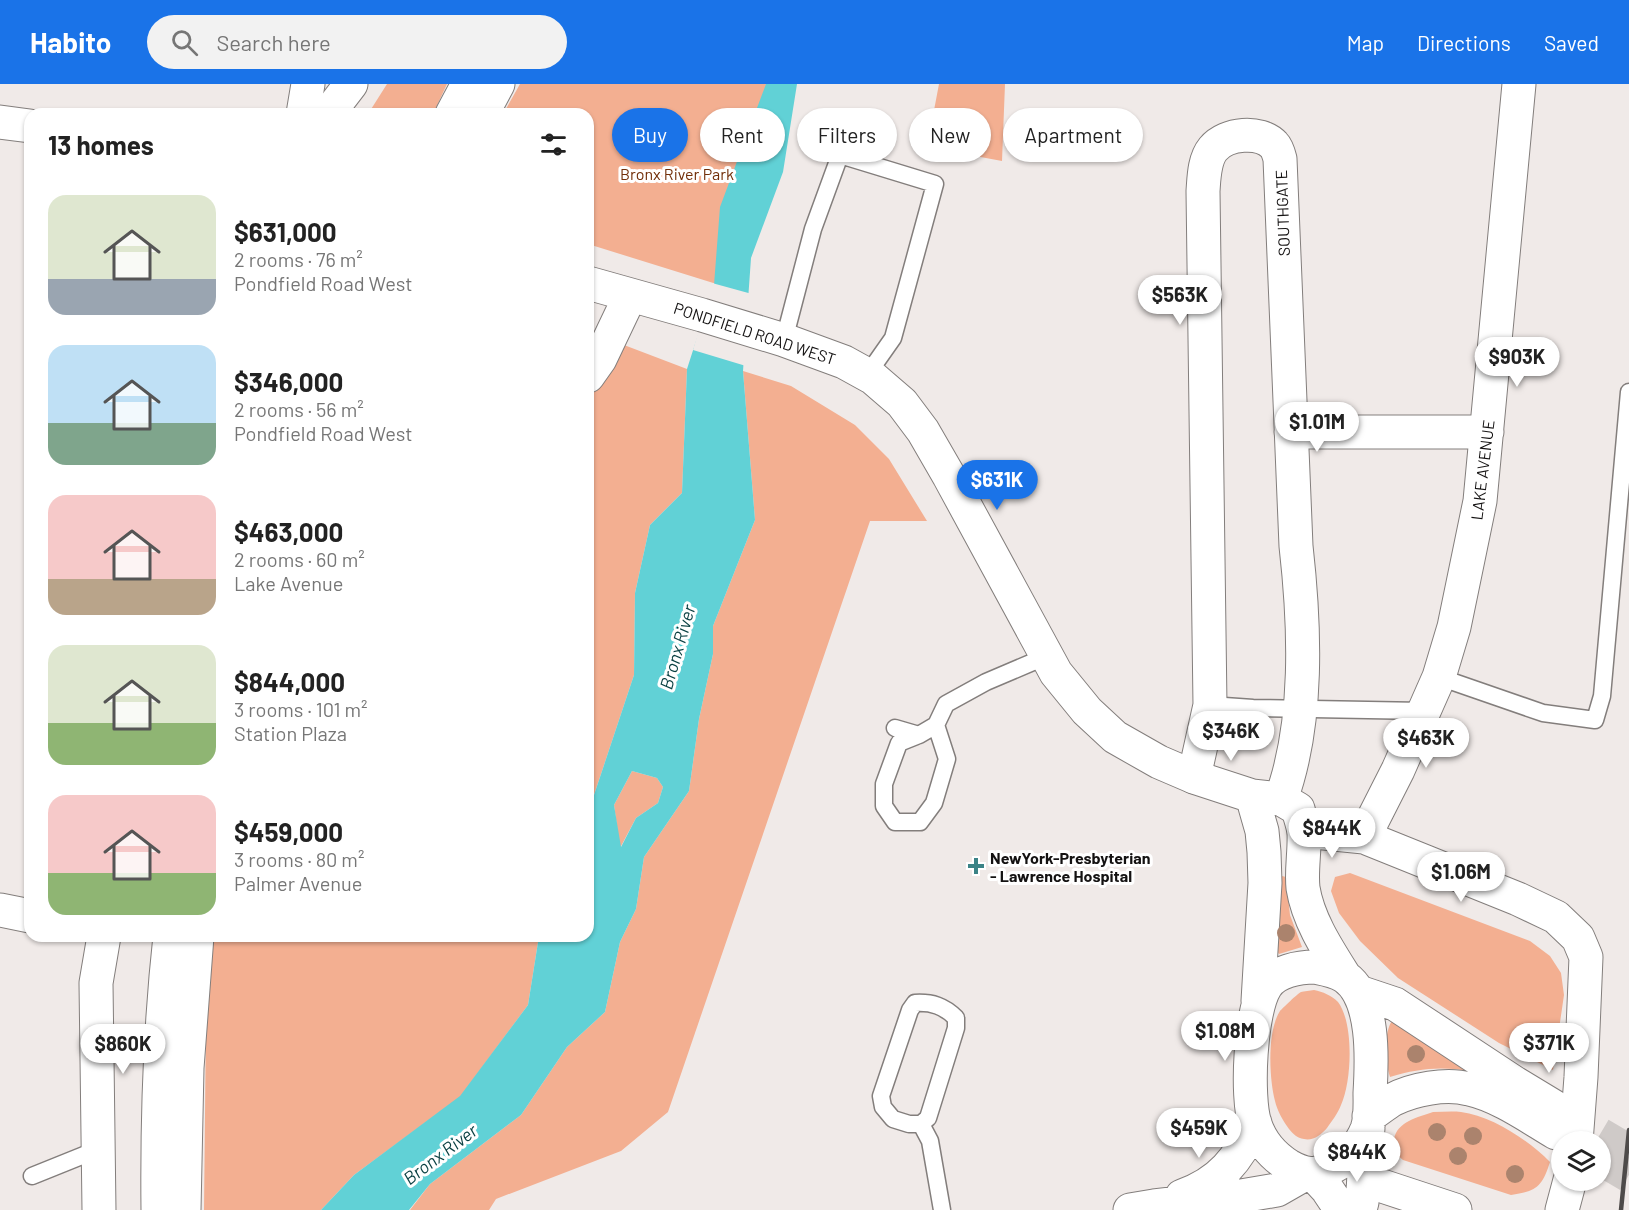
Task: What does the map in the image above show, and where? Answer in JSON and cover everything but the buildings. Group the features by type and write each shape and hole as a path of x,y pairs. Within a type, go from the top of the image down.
{"main road":[{"path":"304,108 308,84"},
{"path":"333,108 351,84"},
{"path":"455,108 468,84"},
{"path":"485,108 498,84"},
{"name":"LAKE AVENUE","path":"1364,837 1398,770 1439,677 1454,627 1480,501 1519,84"},
{"path":"0,122 24,125"},
{"name":"SOUTHGATE","path":"1194,777 1210,705 1203,191 1205,166 1213,149 1226,139 1239,135 1252,135 1265,139 1275,146 1280,159 1296,546 1302,597 1302,666 1297,729 1287,781 1267,798"},
{"name":"PONDFIELD ROAD WEST","path":"594,285 784,340 844,362 867,375 902,403 923,431 949,476 1056,673 1087,711 1115,738 1160,762 1194,777 1298,809 1304,831 1303,890 1312,918 1330,954 1352,984"},
{"path":"594,368 630,296"},
{"path":"1291,432 1487,432"},
{"path":"1267,798 1262,831 1264,883 1250,1100 1260,1136 1269,1149 1281,1160 1309,1174 1327,1189 1341,1210"},
{"path":"1304,831 1364,837 1518,899 1556,918 1578,938 1586,957 1567,1121"},
{"path":"0,910 24,915"},
{"path":"99,1210 96,983 103,942"},
{"path":"158,1210 160,1070 169,942"},
{"path":"184,1210 187,1068 197,942"},
{"path":"1258,1001 1267,984 1280,974 1297,968 1315,967 1330,971 1395,1004 1515,1083 1567,1121"},
{"path":"1352,984 1366,1009 1371,1046 1369,1121 1362,1195 1455,1210"},
{"path":"1142,1208 1277,1190 1309,1174 1328,1170 1344,1161 1357,1148 1369,1121 1394,1099 1418,1090 1441,1087 1468,1089 1567,1121"},
{"path":"1142,1208 1188,1194 1210,1183 1228,1167 1242,1149 1255,1123"},
{"path":"1562,1210 1567,1191"}],"lane":[{"path":"784,340 813,229 840,155 935,184 893,338 867,375"},
{"path":"1439,677 1543,713 1594,720 1602,696 1629,392"},
{"path":"936,725 947,759 933,803 920,822 895,822 884,806 884,784 899,743 936,725 946,704 986,682 1047,656"},
{"path":"1210,705 1299,710 1424,711"},
{"path":"895,728 919,735"},
{"path":"926,1003 947,1009 956,1018 956,1028 928,1118 921,1124 909,1124 892,1119 883,1107 881,1096 910,1010 915,1004 926,1003"},
{"path":"921,1124 930,1141 942,1210"},
{"path":"32,1176 99,1149"}],"green space":[{"path":"387,84 447,84 436,108 372,108"},
{"name":"Bronx River Park","path":"520,84 792,84 785,111 785,108 700,108 700,162 772,162 739,291 594,246 594,108 506,108"},
{"path":"939,84 1005,84 1002,161 991,159 991,108 934,108"},
{"path":"624,345 687,369 682,493 650,525 635,593 634,675 594,795 594,388 609,373"},
{"path":"743,371 791,386 855,425 889,459 927,521 870,521 668,1112 621,1151 496,1199 489,1210 410,1210 430,1184 521,1115 567,1047 605,1012 620,942 636,909 644,857 689,791 699,719 713,654 713,626 755,520"},
{"path":"632,771 657,778 663,787 658,803 636,818 620,848 614,805"},
{"path":"1350,873 1530,941 1550,956 1561,973 1564,995 1553,1070 1499,1043 1398,978 1360,941 1339,913 1331,891 1335,877"},
{"path":"1278,875 1286,877 1290,915 1302,947 1279,954 1276,950"},
{"path":"212,942 538,942 528,1005 460,1097 354,1175 321,1210 204,1210 206,1019"},
{"path":"1314,990 1333,997 1338,1002 1347,1024 1350,1052 1345,1095 1337,1114 1322,1133 1307,1139 1299,1138 1294,1134 1279,1112 1273,1091 1270,1055 1273,1030 1280,1011 1301,992"},
{"path":"1393,1019 1474,1072 1432,1069 1390,1077 1386,1047"},
{"path":"1433,1112 1473,1114 1509,1130 1550,1162 1541,1182 1527,1192 1511,1195 1403,1160 1396,1154 1394,1142 1399,1128 1409,1121"}],"water":[{"path":"766,84 797,84 785,159 785,108 757,108"},
{"name":"Bronx River","path":"737,162 785,162 783,172 751,258 743,371 755,520 713,626 713,654 699,719 689,791 644,857 636,909 620,942 605,1012 567,1047 521,1115 430,1184 409,1210 321,1210 354,1175 460,1096 528,1005 538,942 594,942 594,795 634,675 635,593 650,525 682,493 687,369 714,285 720,207","holes":["632,771 657,778 663,787 658,803 636,818 621,847 614,805"]}],"pier":[{"path":"712,283 752,294 746,366 693,350"}],"tunnel":[{"path":"1558,1109 1629,1151"},
{"path":"1611,1165 1629,1176"}],"railway":[{"path":"1621,1210 1629,1130"}],"place":[{"name":"NewYork-Presbyterian - Lawrence Hospital","path":"976,866"}]}
